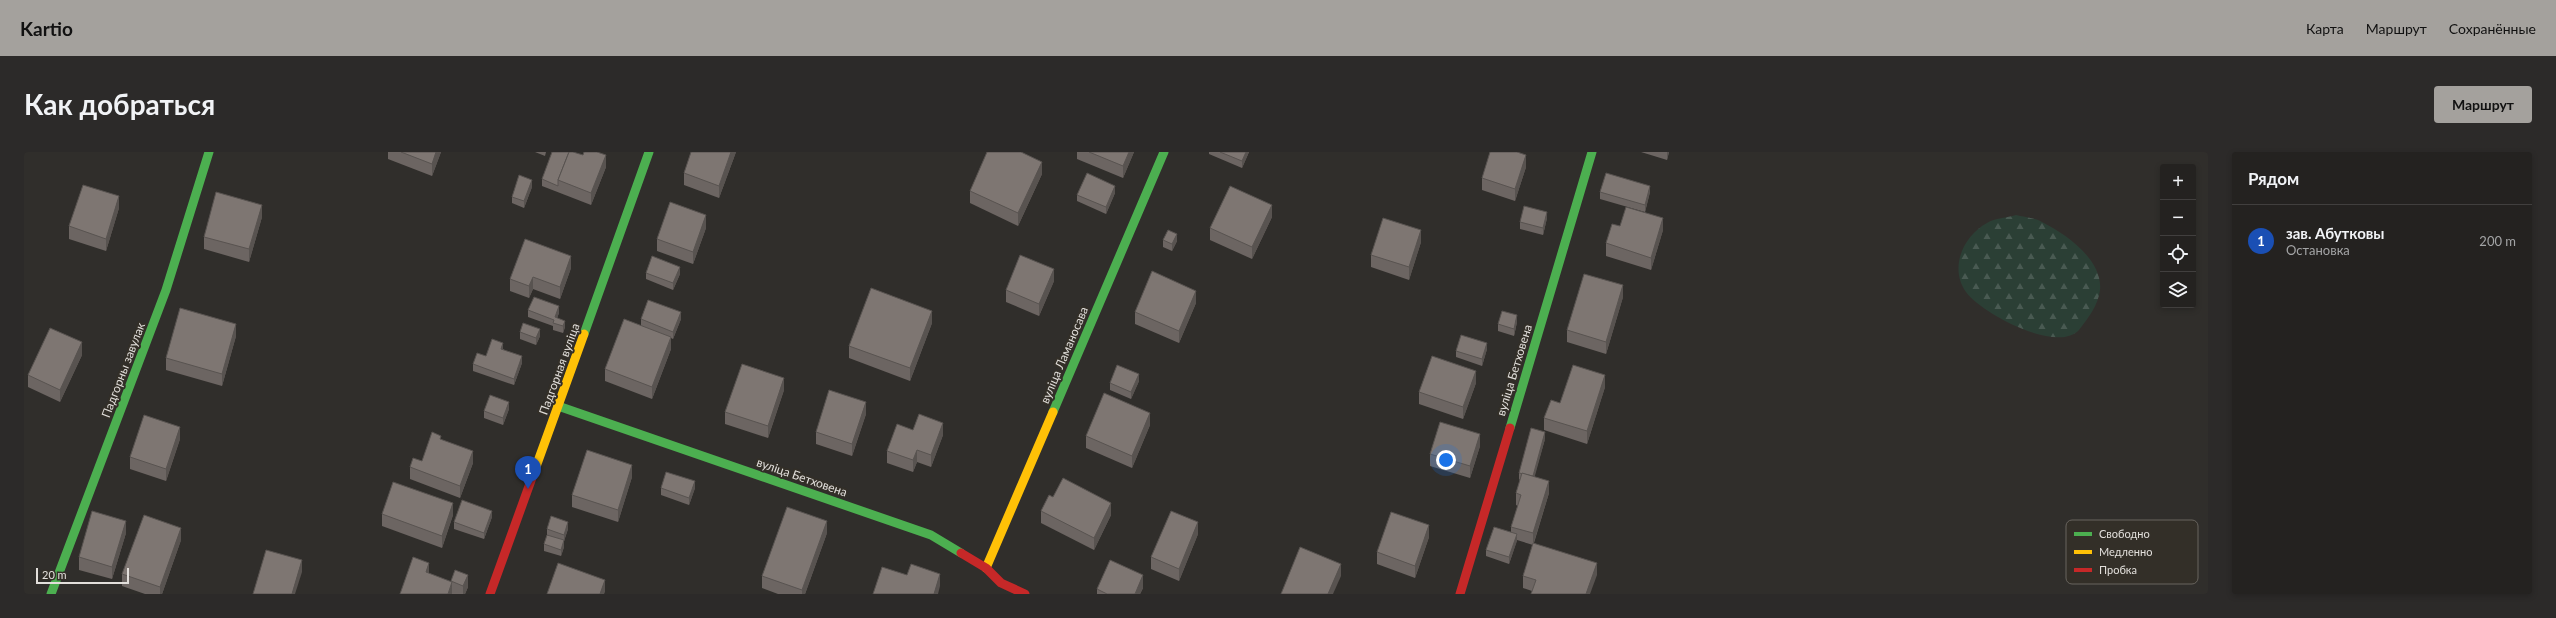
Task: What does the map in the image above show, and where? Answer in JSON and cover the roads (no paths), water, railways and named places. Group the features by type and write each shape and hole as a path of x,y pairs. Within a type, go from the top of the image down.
{"street":[{"name":"Падгорны завулак","path":"51,594 166,290 209,152"},
{"name":"Падгорная вуліца","path":"490,594 649,152"},
{"name":"вуліца Ламаносава","path":"986,568 1164,152"},
{"name":"вуліца Бетховена","path":"1460,594 1592,152"},
{"name":"вуліца Бетховена","path":"558,406 931,535 986,568 1001,583 1025,594"}],"place":[{"name":"зав. Абутковы","path":"528,489"}]}
